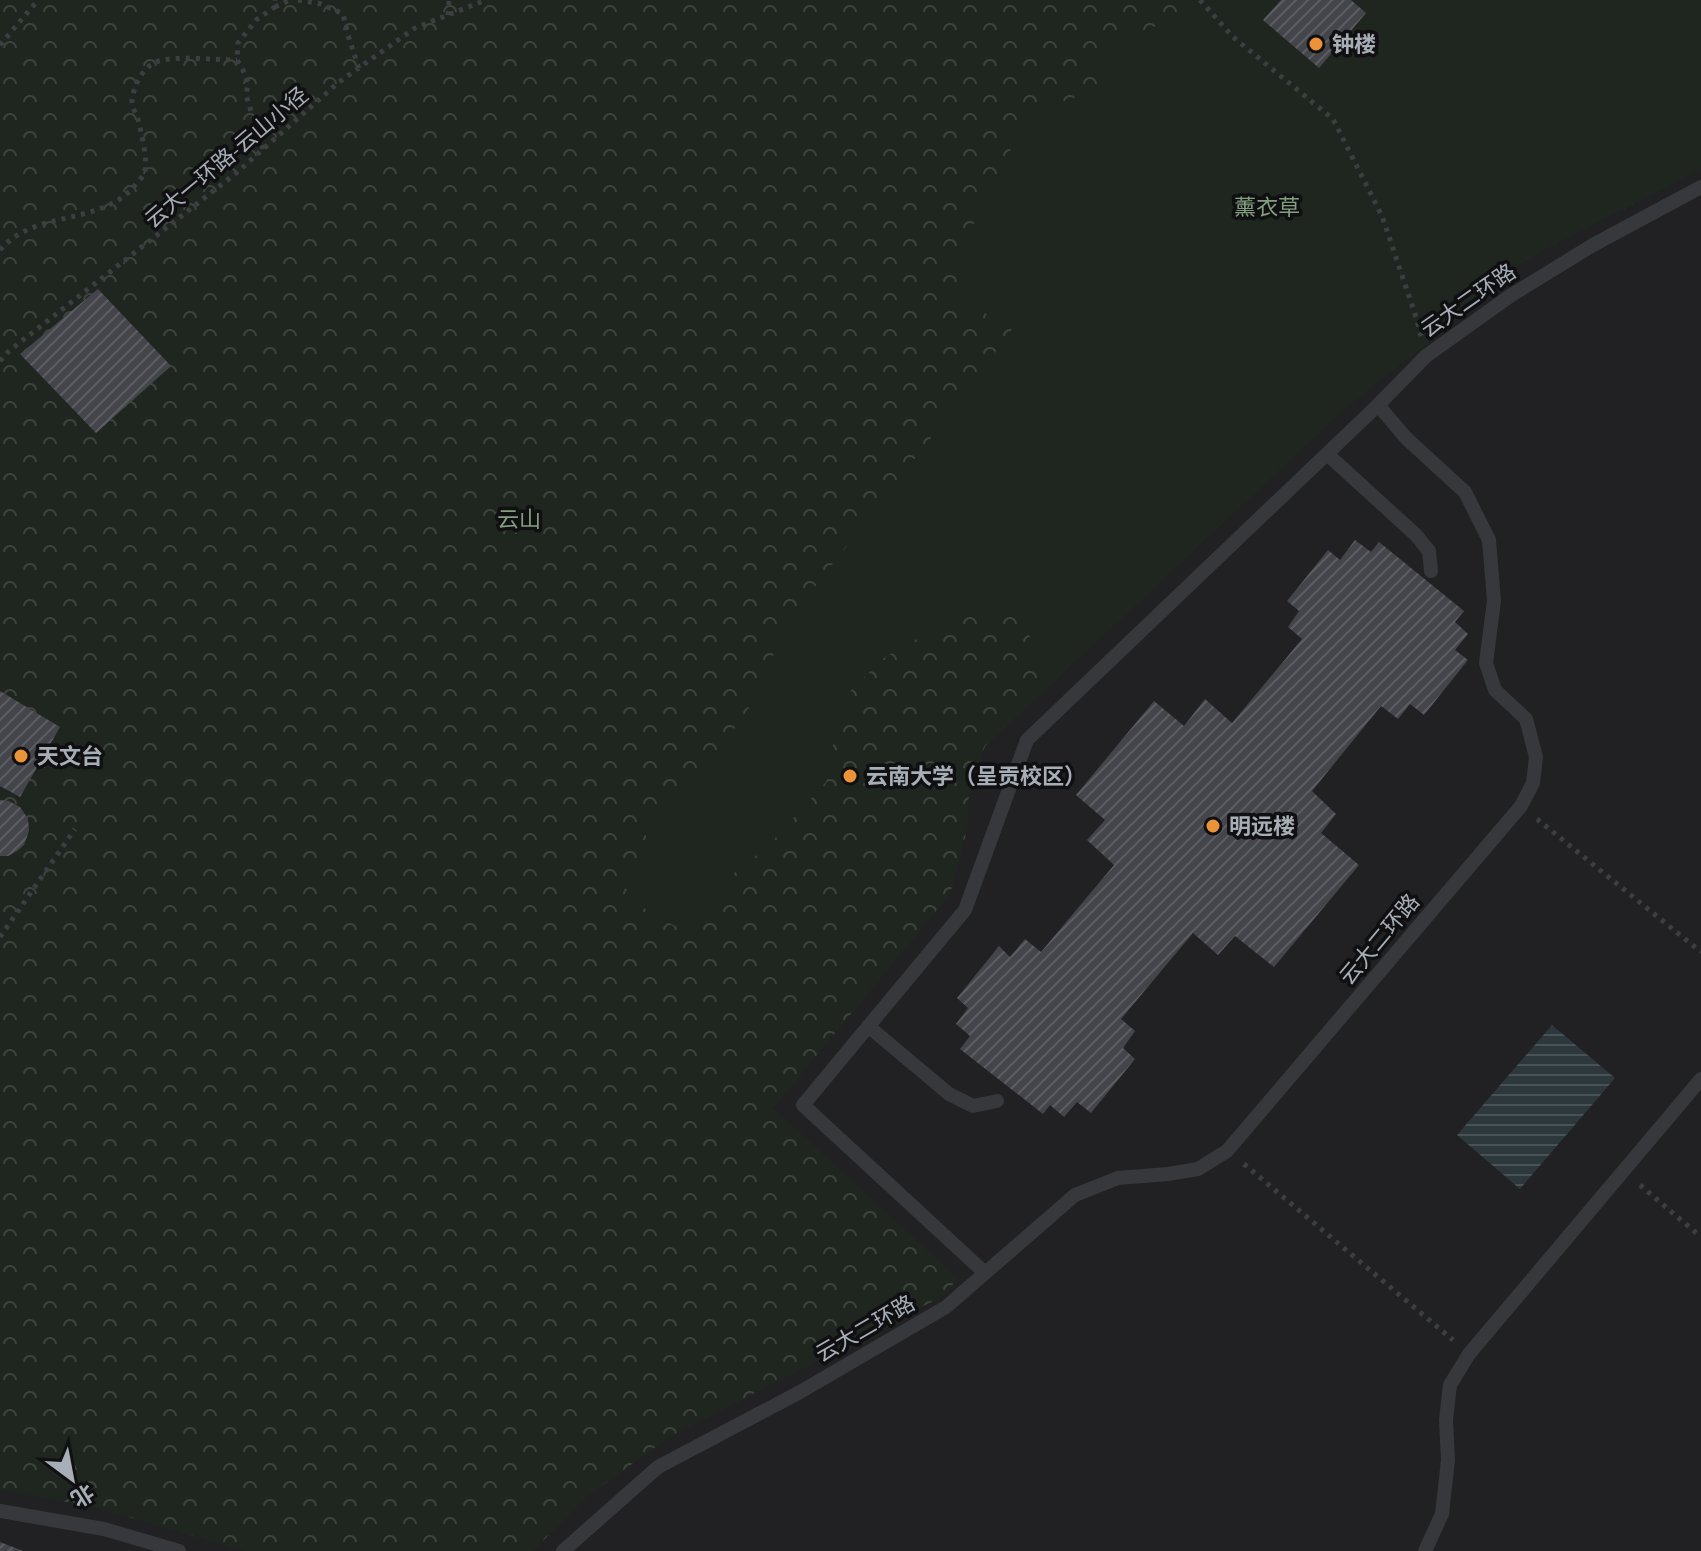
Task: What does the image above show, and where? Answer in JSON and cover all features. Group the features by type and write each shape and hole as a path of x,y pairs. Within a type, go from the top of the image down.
{"lane":[{"name":"云大二环路","path":"563,1551 658,1467 800,1392 946,1307 1075,1195 1118,1178 1198,1169 1227,1151 1521,806 1533,783 1536,757 1526,719 1495,690 1486,663 1494,601 1489,540 1465,492 1407,439 1378,405 1426,356 1510,296 1581,252 1701,187"},
{"path":"985,1273 803,1105 965,910 1027,740 1378,405"},
{"path":"1327,454 1416,535 1429,551 1431,571"},
{"path":"868,1026 949,1094 973,1106 997,1101"},
{"path":"1425,1551 1442,1514 1448,1460 1446,1420 1450,1385 1469,1354 1701,1079"},
{"path":"0,1511 104,1529 179,1551"}],"path":[{"path":"0,45 38,0"},
{"path":"263,149 246,95 248,83 237,60 238,43 256,20 275,4 290,0"},
{"path":"298,0 321,4 343,14 359,69"},
{"path":"448,15 449,0"},
{"name":"云大一环路-云山小径","path":"0,361 235,174 339,82 415,28 486,0"},
{"path":"1200,0 1233,37 1333,119 1382,216 1426,356"},
{"path":"0,250 7,241 38,224 87,215 131,190 144,173 144,149 132,103 143,71 158,61 192,58 237,60"},
{"path":"1521,806 1701,952"},
{"path":"0,937 75,829"},
{"path":"1227,1151 1469,1354"},
{"path":"1625,1171 1701,1237"}],"shaded area":[{"name":"云山","path":"0,0 1701,0 1701,1551 0,1551"},
{"path":"1552,1025 1615,1078 1520,1189 1457,1135"}],"green space":[{"name":"云山","path":"0,0 1701,0 1701,169 1525,260 1431,341 1348,406 985,746 969,794 967,830 950,894 773,1108 957,1278 947,1294 671,1436 586,1497 533,1551 245,1551 98,1508 0,1490"},
{"name":"薰衣草","path":"1202,0 1701,0 1701,169 1525,260 1431,341 1348,406 1053,683 1037,679 1040,649 1007,608 953,618 884,658 851,690 834,740 826,782 767,847 734,873 709,903 698,936 651,915 620,882 653,853 639,819 686,790 725,741 757,697 785,625 973,384 1012,329 963,300 956,259 1029,113 1097,90 1103,47 1191,12"}],"building":[{"name":"钟楼","path":"1281,0 1351,0 1366,13 1319,68 1263,20"},
{"path":"98,289 171,366 96,433 20,354"},
{"name":"明远楼","path":"1355,540 1371,552 1379,542 1464,611 1455,622 1468,634 1455,650 1468,660 1424,715 1410,704 1398,719 1381,706 1312,791 1336,814 1321,833 1359,865 1274,967 1235,936 1218,955 1193,933 1121,1019 1135,1031 1123,1048 1135,1059 1091,1113 1077,1102 1064,1117 1050,1105 1043,1114 960,1049 970,1036 956,1024 968,1008 957,998 999,946 1010,957 1025,939 1041,952 1114,865 1087,840 1105,820 1076,795 1154,701 1184,726 1205,699 1232,723 1302,639 1288,627 1299,611 1287,601 1328,550 1340,560"},
{"name":"天文台","path":"0,691 60,727 20,797 0,786"},
{"name":"天文台","path":"0,800 20,807 28,819 29,831 24,845 8,856 0,856"},
{"path":"0,1542 23,1551 0,1551"}],"place":[{"name":"钟楼","path":"1316,44"},
{"name":"天文台","path":"21,756"},
{"name":"云南大学（呈贡校区）","path":"850,776"},
{"name":"明远楼","path":"1213,826"}]}
